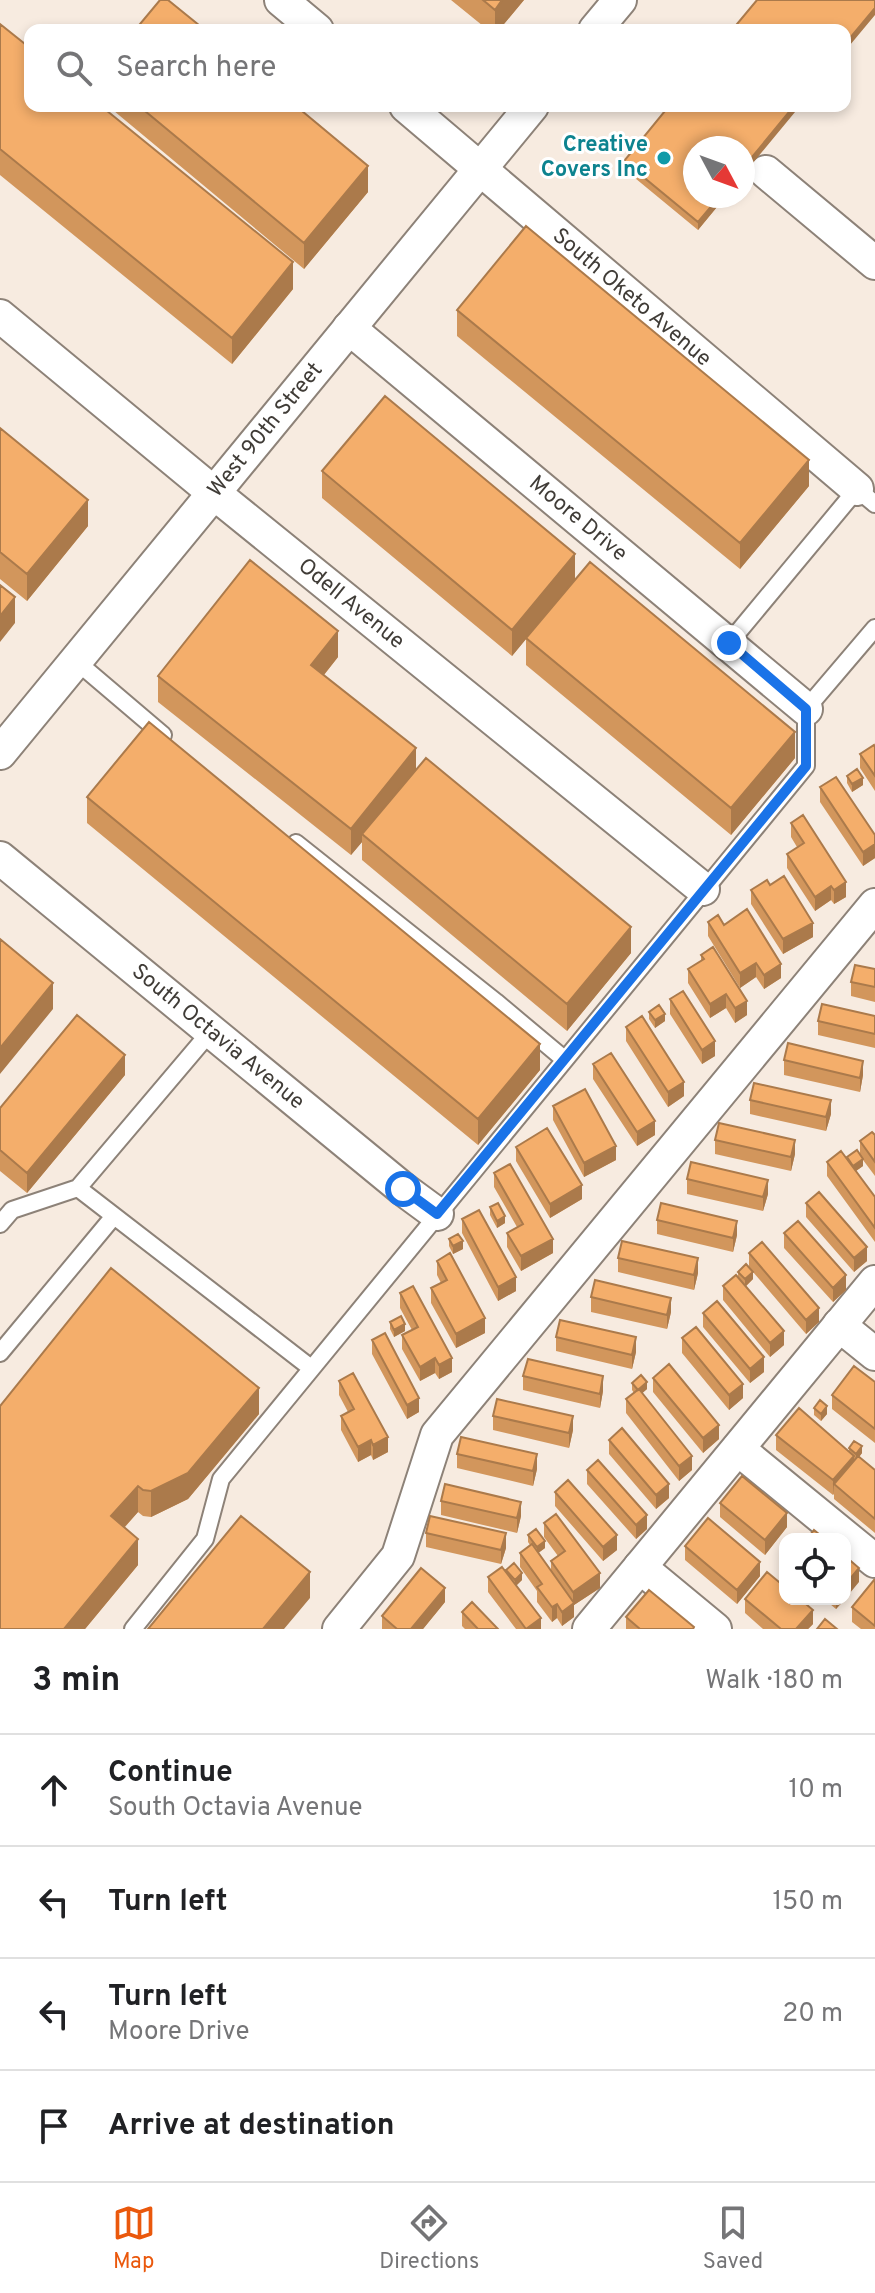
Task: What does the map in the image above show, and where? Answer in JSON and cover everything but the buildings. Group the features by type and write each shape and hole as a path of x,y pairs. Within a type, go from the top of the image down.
{"street":[{"path":"281,0 310,24"},
{"path":"600,24 620,0"},
{"name":"South Oketo Avenue","path":"413,112 866,497"},
{"name":"West 90th Street","path":"0,753 527,112"},
{"path":"766,172 875,263"},
{"name":"Odell Avenue","path":"0,316 703,889"},
{"name":"Moore Drive","path":"349,328 806,709"},
{"name":"South Octavia Avenue","path":"0,858 437,1214"},
{"path":"339,1629 398,1556 437,1435 875,905"},
{"path":"589,1629 875,1282"},
{"path":"839,1325 875,1354"},
{"path":"738,1449 875,1561"},
{"path":"640,1567 715,1629"}],"lane":[{"path":"729,643 866,497"},
{"path":"133,1629 205,1539 221,1479 806,766 806,709 875,628"},
{"path":"76,661 180,749"},
{"path":"288,837 564,1059"},
{"path":"0,1224 12,1210 78,1188 211,1031"},
{"path":"78,1188 311,1368"},
{"path":"0,1353 114,1216"}],"place":[{"name":"Creative Covers Inc","path":"664,158"}],"route":[{"path":"403,1189 437,1214 806,766 806,709 729,643"}]}
